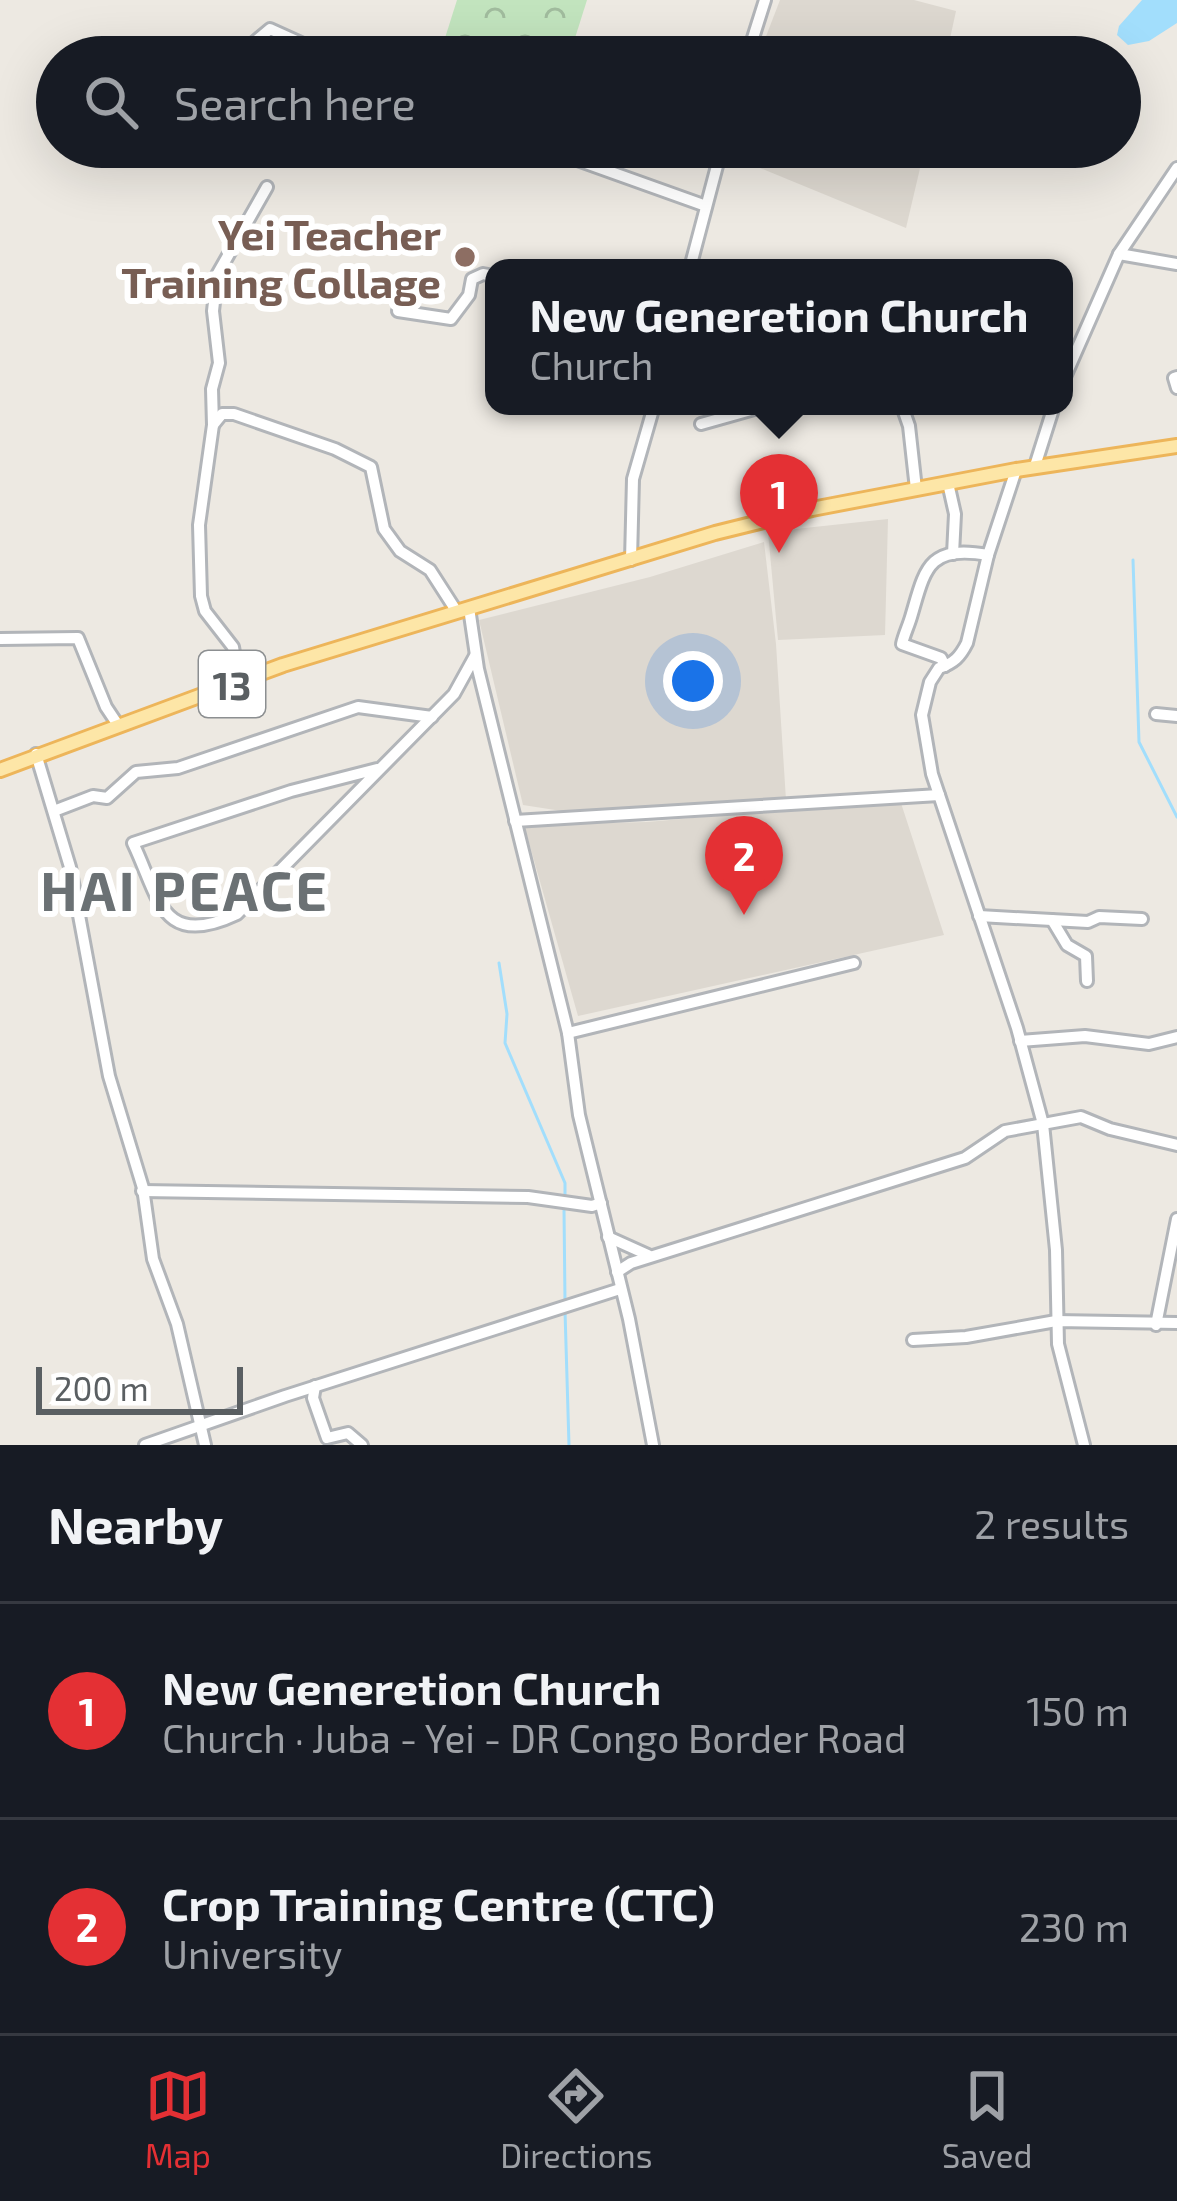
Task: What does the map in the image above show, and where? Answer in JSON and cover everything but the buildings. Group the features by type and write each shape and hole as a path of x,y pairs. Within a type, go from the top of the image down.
{"main road":[{"name":"13","path":"0,770 239,681 783,516 1035,466 1177,446"}],"street":[{"path":"754,36 765,0"},
{"path":"600,168 706,206"},
{"path":"692,259 716,168"},
{"path":"1073,359 1119,254 1176,171"},
{"path":"239,681 233,647 205,611 200,596 199,525 213,425 212,389 219,363 213,311 218,275 267,188"},
{"path":"1119,254 1177,264"},
{"path":"398,310 451,319 469,295 472,279 485,274"},
{"path":"1177,377 1177,388"},
{"path":"213,425 222,414 234,414 335,449 371,467 384,529 400,551 430,570 463,610 568,1033 570,1073 653,1445"},
{"path":"631,560 633,479 651,415"},
{"path":"701,424 733,415"},
{"path":"905,415 916,489"},
{"path":"1035,466 1051,415"},
{"path":"1016,470 988,555 967,643 930,682 922,716 939,796 1043,1124 1056,1250 1056,1321 1084,1445"},
{"path":"948,483 956,514 953,554"},
{"path":"945,666 941,658 901,641 921,575 934,562 953,554 988,555"},
{"path":"0,639 78,638 118,725"},
{"path":"377,769 133,843 154,899 163,911 189,927 212,926 237,914 432,717 464,680 476,654"},
{"path":"54,811 93,796 107,798 136,772 178,768 358,707 432,717"},
{"path":"1156,714 1177,716"},
{"path":"36,754 76,897 109,1076 142,1191 153,1259 177,1324 205,1445"},
{"path":"515,821 939,796"},
{"path":"979,916 1142,919"},
{"path":"1052,920 1067,945 1086,956 1087,981"},
{"path":"568,1033 854,963"},
{"path":"1020,1041 1085,1036 1149,1044 1177,1037"},
{"path":"617,1272 631,1262 965,1158 992,1136 1043,1124 1089,1119 1110,1130 1177,1145"},
{"path":"142,1191 528,1197 592,1206 601,1203"},
{"path":"1156,1324 1177,1219"},
{"path":"608,1237 641,1255 654,1256"},
{"path":"145,1445 620,1289"},
{"path":"914,1340 966,1337 1056,1321 1177,1323"},
{"path":"315,1386 313,1398 327,1438 348,1433 362,1445"}],"shaded area":[{"path":"780,0 914,0 956,11 951,36 766,36"},
{"path":"760,168 920,168 906,228"},
{"path":"888,519 885,635 778,640 768,532"},
{"path":"764,542 786,800 568,812 523,805 479,620 650,577"},
{"path":"900,800 944,935 578,1016 524,825 647,822"}],"green space":[{"path":"457,0 587,0 576,36 446,36"}],"water":[{"path":"1142,0 1177,0 1177,23 1149,41 1141,43 1141,36 1118,36 1119,26"}],"waterway":[{"path":"1133,560 1139,742 1177,817"},
{"path":"499,963 507,1014 505,1043 565,1183 565,1200"},
{"path":"564,1209 565,1302"},
{"path":"565,1311 569,1445"}],"place":[{"name":"Yei Teacher Training Collage","path":"465,257"},
{"name":"New Generetion Church","path":"779,553"},
{"name":"Crop Training Centre (CTC)","path":"744,915"}],"district":[{"name":"HAI PEACE","path":"185,889"}]}
